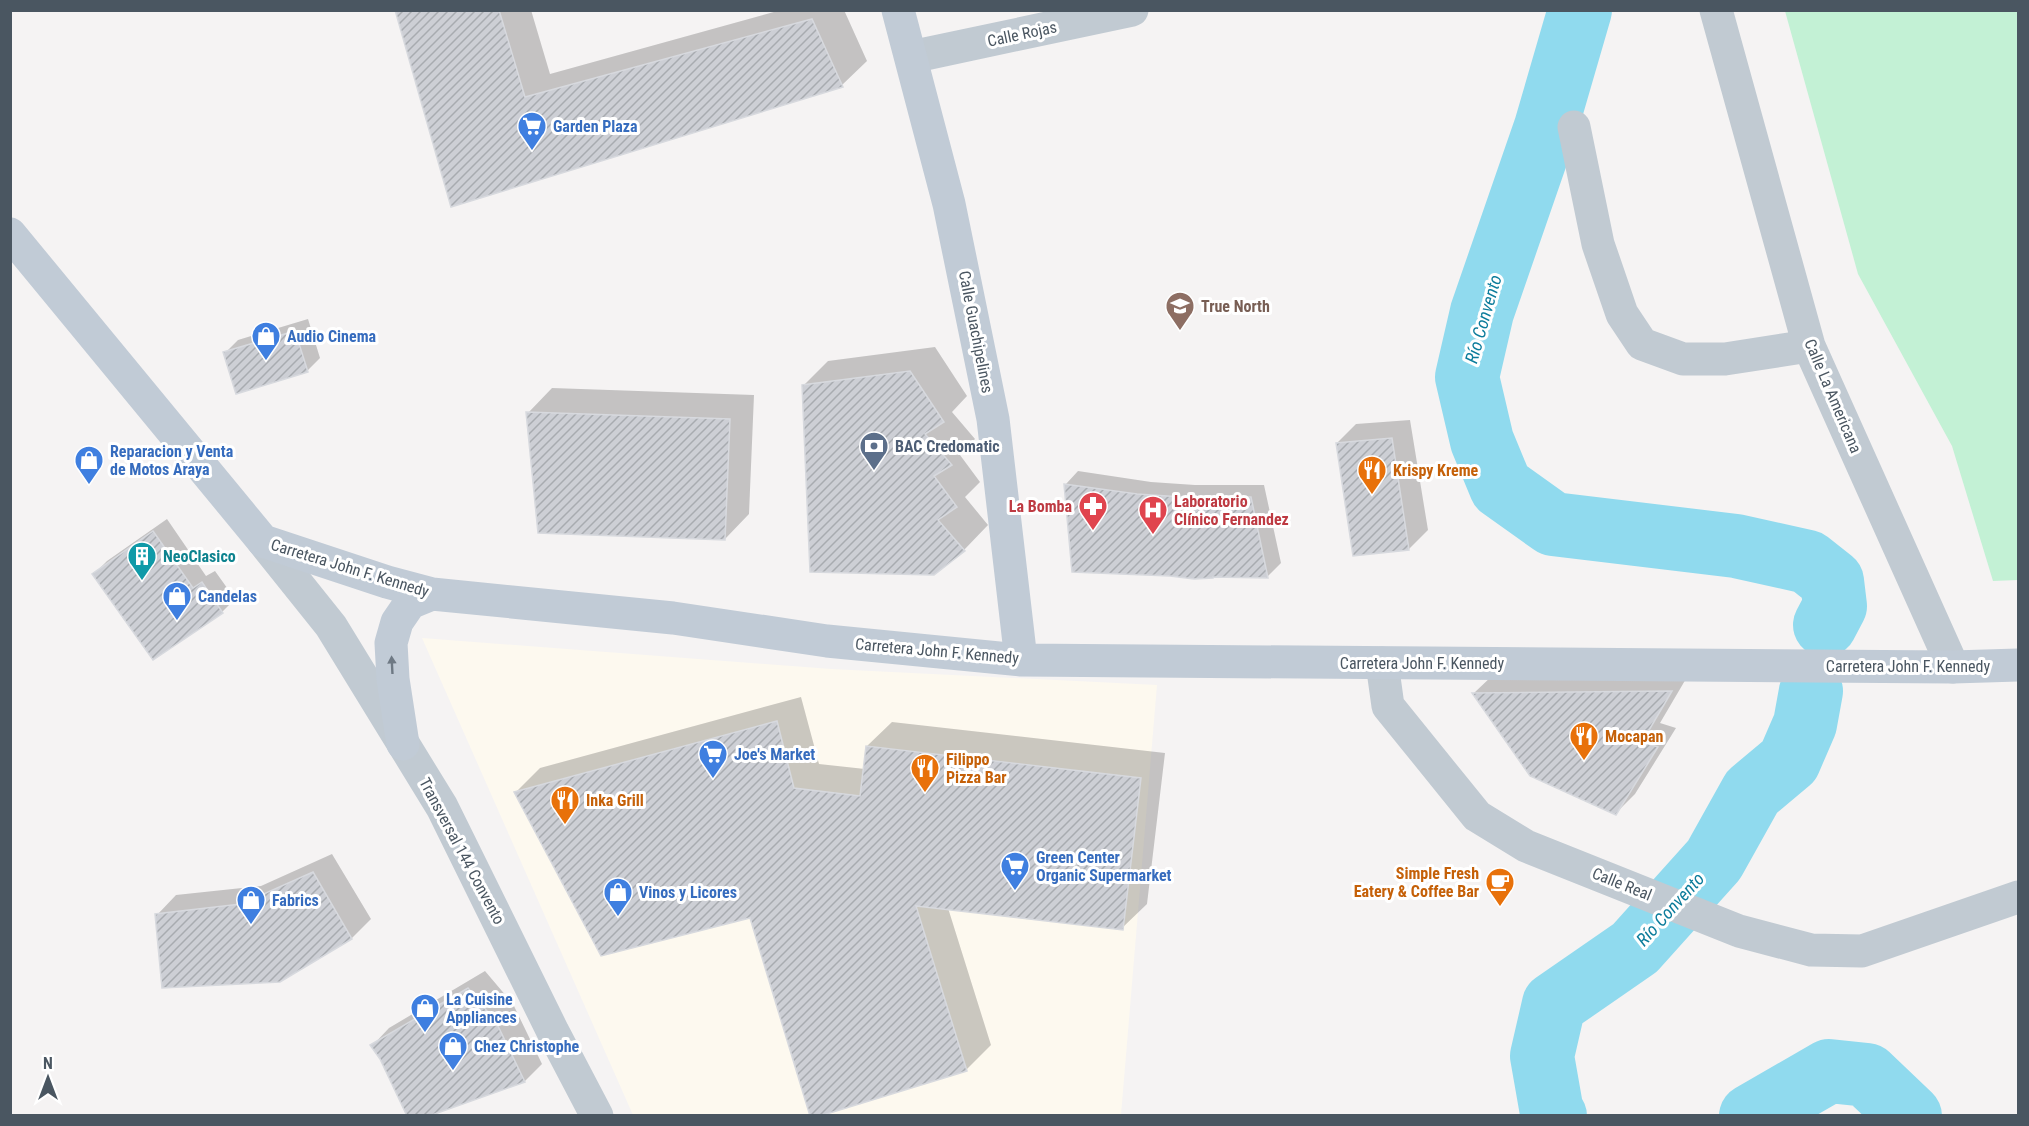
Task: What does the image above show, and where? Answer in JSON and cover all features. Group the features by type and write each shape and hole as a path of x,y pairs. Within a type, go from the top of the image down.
{"main road":[{"name":"Calle Guachipelines","path":"898,10 949,204 993,419 1021,660"},
{"name":"Carretera John F. Kennedy","path":"10,234 263,541 387,582 432,594 674,618 828,641 1021,660 1953,667 2019,665"},
{"path":"403,744 391,663 391,643 397,622 410,603 432,594"}],"street":[{"name":"Calle Rojas","path":"911,57 1132,10"},
{"name":"Calle La Americana","path":"1716,10 1809,346 1953,667"},
{"path":"1574,127 1598,244 1622,314 1642,344 1683,359 1725,359 1809,346"},
{"name":"Transversal 144 Convento","path":"263,541 331,626 442,807 597,1116"},
{"name":"Calle Real","path":"1382,663 1388,706 1477,816 1526,846 1739,931 1810,950 1863,951 2019,897"}],"shaded area":[{"path":"422,638 831,669 1157,685 1121,1115 633,1115"}],"green space":[{"path":"1785,11 2018,11 2018,580 1993,581 1952,446 1858,274"}],"building":[{"name":"Garden Plaza","path":"395,10 499,10 525,97 812,19 843,87 451,207"},
{"name":"Audio Cinema","path":"295,331 308,372 236,394 223,352"},
{"name":"BAC Credomatic","path":"910,371 944,422 925,434 952,465 934,476 957,507 938,520 965,551 934,575 810,572 802,385"},
{"path":"526,412 730,419 725,540 538,533"},
{"name":"Krispy Kreme","path":"1392,438 1409,550 1353,556 1336,443"},
{"path":"1064,484 1137,494 1182,497 1251,497 1268,578 1194,579 1072,572"},
{"name":"NeoClasico","path":"153,531 193,588 202,582 223,613 153,660 92,574"},
{"name":"Mocapan","path":"1672,691 1642,742 1658,747 1616,815 1530,776 1472,693"},
{"path":"777,721 794,788 860,796 866,746 1141,778 1123,930 916,906 967,1071 820,1116 810,1116 750,918 601,956 514,792"},
{"name":"Fabrics","path":"313,872 352,939 280,982 162,988 155,914 241,904"},
{"name":"Chez Christophe","path":"468,988 496,1022 525,1082 429,1116 407,1116 380,1059 370,1045"}],"waterway":[{"name":"Río Convento","path":"1580,10 1546,127 1482,312 1467,377 1482,441 1501,487 1553,524 1736,546 1808,562 1832,581 1835,606 1825,625"},
{"name":"Río Convento","path":"1555,1116 1552,1113 1542,1056 1554,1004 1635,948 1714,860 1752,792 1789,761 1805,724 1811,691"},
{"name":"Río Convento","path":"1751,1116 1829,1071 1867,1075 1910,1116"}],"place":[{"name":"Garden Plaza","path":"532,152"},
{"name":"True North","path":"1180,332"},
{"name":"Audio Cinema","path":"266,362"},
{"name":"BAC Credomatic","path":"874,472"},
{"name":"Reparacion y Venta de Motos Araya","path":"89,486"},
{"name":"Krispy Kreme","path":"1372,496"},
{"name":"La Bomba","path":"1093,532"},
{"name":"Laboratorio Clínico Fernandez","path":"1153,536"},
{"name":"NeoClasico","path":"142,582"},
{"name":"Candelas","path":"177,622"},
{"name":"Mocapan","path":"1584,762"},
{"name":"Joe's Market","path":"713,780"},
{"name":"Filippo Pizza Bar","path":"925,794"},
{"name":"Inka Grill","path":"565,826"},
{"name":"Green Center Organic Supermarket","path":"1015,892"},
{"name":"Simple Fresh Eatery & Coffee Bar","path":"1500,908"},
{"name":"Vinos y Licores","path":"618,918"},
{"name":"Fabrics","path":"251,926"},
{"name":"La Cuisine Appliances","path":"425,1034"},
{"name":"Chez Christophe","path":"453,1072"}]}
